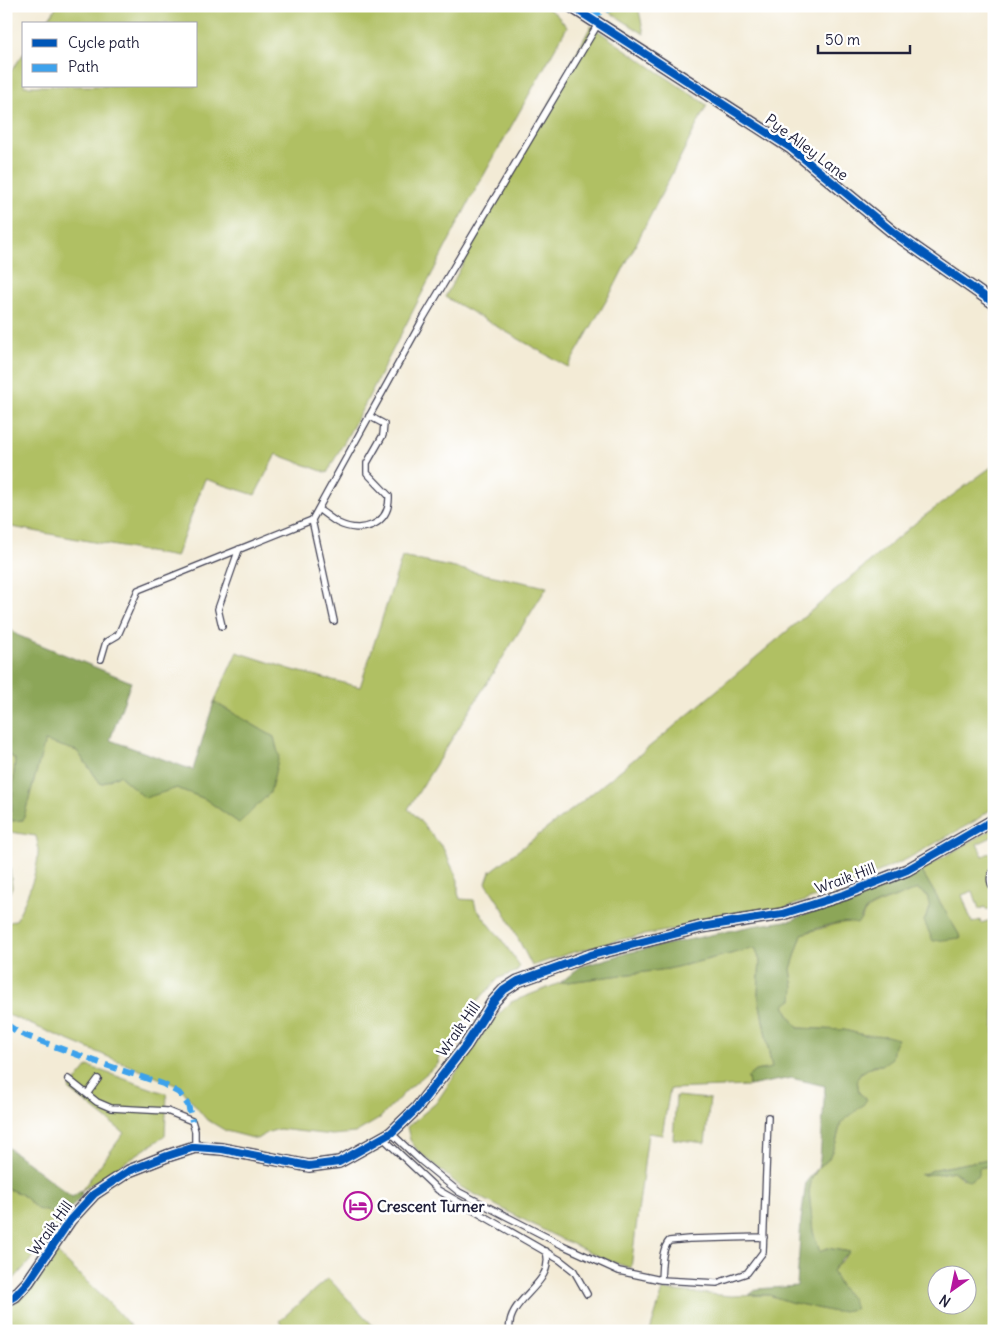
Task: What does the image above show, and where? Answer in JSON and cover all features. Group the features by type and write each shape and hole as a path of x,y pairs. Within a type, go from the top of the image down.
{"street":[{"name":"Pye Alley Lane","path":"571,6 791,148 894,233 994,303"},
{"name":"Wraik Hill","path":"6,1301 15,1296 28,1282 70,1220 94,1194 129,1172 167,1156 195,1147 222,1149 309,1166 339,1162 387,1136 417,1108 466,1045 493,1002 504,990 518,981 591,955 701,928 782,914 846,894 907,870 994,820"}],"lane":[{"path":"334,621 312,520 424,317 598,24"},
{"path":"318,508 337,522 350,527 360,528 371,526 381,520 388,509 389,496 367,473 366,463 383,435 384,424 369,416"},
{"path":"101,659 106,642 118,635 138,590 312,520"},
{"path":"222,626 218,609 239,549"},
{"path":"994,869 990,875 991,884 994,889"},
{"path":"68,1079 97,1102 111,1108 167,1111 192,1121 195,1131 195,1147"},
{"path":"87,1094 98,1080"},
{"path":"387,1136 459,1192 562,1246 619,1271 661,1280 718,1283 747,1273 763,1252 768,1117"},
{"path":"387,1136 438,1190 546,1251 574,1271 587,1294"},
{"path":"661,1280 664,1254 669,1241 689,1238 764,1237"},
{"path":"510,1331 509,1324 512,1313 541,1277 548,1265 546,1251"}],"green space":[{"path":"57,6 544,6 556,14 567,27 471,198 363,408 327,473 276,454 255,495 205,479 176,557 6,526 6,78 22,56 22,88 198,88 198,22 46,22"},
{"path":"600,6 638,6 644,34"},
{"path":"591,26 707,105 613,289 568,367 445,297"},
{"path":"994,465 994,807 975,821 907,859 854,883 783,909 623,939 567,954 532,966 503,909 486,883 490,872 574,808 665,734 919,520"},
{"path":"402,557 547,587 408,809 443,848 458,880 460,899 474,900 476,908 520,966 516,972 499,978 470,1009 455,1038 440,1052 438,1064 407,1090 379,1119 355,1133 332,1135 279,1129 266,1133 257,1139 226,1131 206,1119 180,1087 6,1014 6,924 17,919 33,879 38,857 38,847 36,836 10,832 8,849 12,887 6,901 6,753 15,759 11,821 23,820 45,740 77,751 101,784 119,775 145,797 177,788 205,799 239,823 274,737 214,702 237,652 293,670 360,687"},
{"path":"6,625 17,635 131,682 110,740 193,770 214,702 274,737 279,756 270,793 239,823 205,799 177,788 145,798 119,775 101,784 77,751 45,741 23,820 11,821 15,759 6,753"},
{"path":"994,828 994,836 977,844 983,856 994,851 994,915 992,908 986,910 985,907 979,909 973,891 962,895 972,923 980,920 981,923 994,919 994,1158 936,1169 922,1175 953,1171 963,1179 979,1168 994,1165 994,1331 650,1331 663,1290 731,1296 769,1295 790,1302 835,1312 852,1299 840,1286 832,1271 850,1252 827,1248 820,1252 813,1232 809,1191 812,1178 818,1168 828,1160 836,1142 841,1123 867,1099 859,1093 857,1079 868,1069 882,1065 887,1036 864,1035 844,1030 798,1028 785,1005 794,988 791,969 802,934 862,919 868,909 917,889 927,895 931,908 961,938 921,870"},
{"path":"921,870 961,938 933,941 924,921 930,908 927,895 917,889 869,908 857,924 836,923 802,934 791,969 794,988 793,999 785,1005 798,1028 844,1030 864,1035 887,1036 898,1039 894,1046 892,1058 882,1065 874,1065 861,1073 857,1079 859,1093 867,1099 863,1105 841,1123 836,1142 828,1160 818,1168 825,1086 791,1078 749,1086 748,1077 755,1071 772,1068 758,994 760,960 755,948 668,969 560,983 580,967 627,953 752,926 792,920 913,871"},
{"path":"755,948 760,960 758,994 772,1069 755,1071 748,1077 749,1086 670,1089 662,1135 648,1133 631,1268 609,1261 551,1234 461,1187 418,1151 410,1140 407,1127 436,1103 489,1024 511,1002 560,983 668,969"},
{"path":"88,1066 167,1094 165,1136 81,1191 124,1133 69,1089"},
{"path":"676,1096 710,1099 705,1143 673,1139"},
{"path":"6,1146 72,1197 81,1191 82,1195 63,1215 37,1209 21,1194 6,1188"},
{"path":"994,1158 994,1165 979,1168 979,1175 969,1181 953,1171 920,1175 936,1169"},
{"path":"818,1168 812,1178 809,1191 813,1232 820,1252 827,1248 850,1252 842,1258 832,1271 840,1286 852,1299 855,1309 835,1312 790,1302 769,1295 749,1295 757,1289 797,1286 801,1220 806,1182"},
{"path":"6,1188 21,1194 37,1209 63,1215 42,1247 6,1288"},
{"path":"56,1252 135,1331 19,1331 6,1314 6,1306 39,1275"},
{"path":"328,1278 378,1331 288,1331 279,1321"}],"marked path":[{"path":"590,18 602,11 621,6"},
{"path":"6,1024 21,1034 163,1084 179,1093 188,1105 192,1121"}],"cycle path":[{"path":"571,6 791,148 894,233 994,303"},
{"path":"6,1301 15,1296 28,1282 70,1220 94,1194 129,1171 195,1147 222,1149 309,1166 339,1162 391,1133 417,1108 466,1045 493,1002 504,990 518,981 591,955 701,927 782,914 846,894 907,870 994,820"}],"place":[{"name":"Crescent Turner","path":"358,1206"}]}
